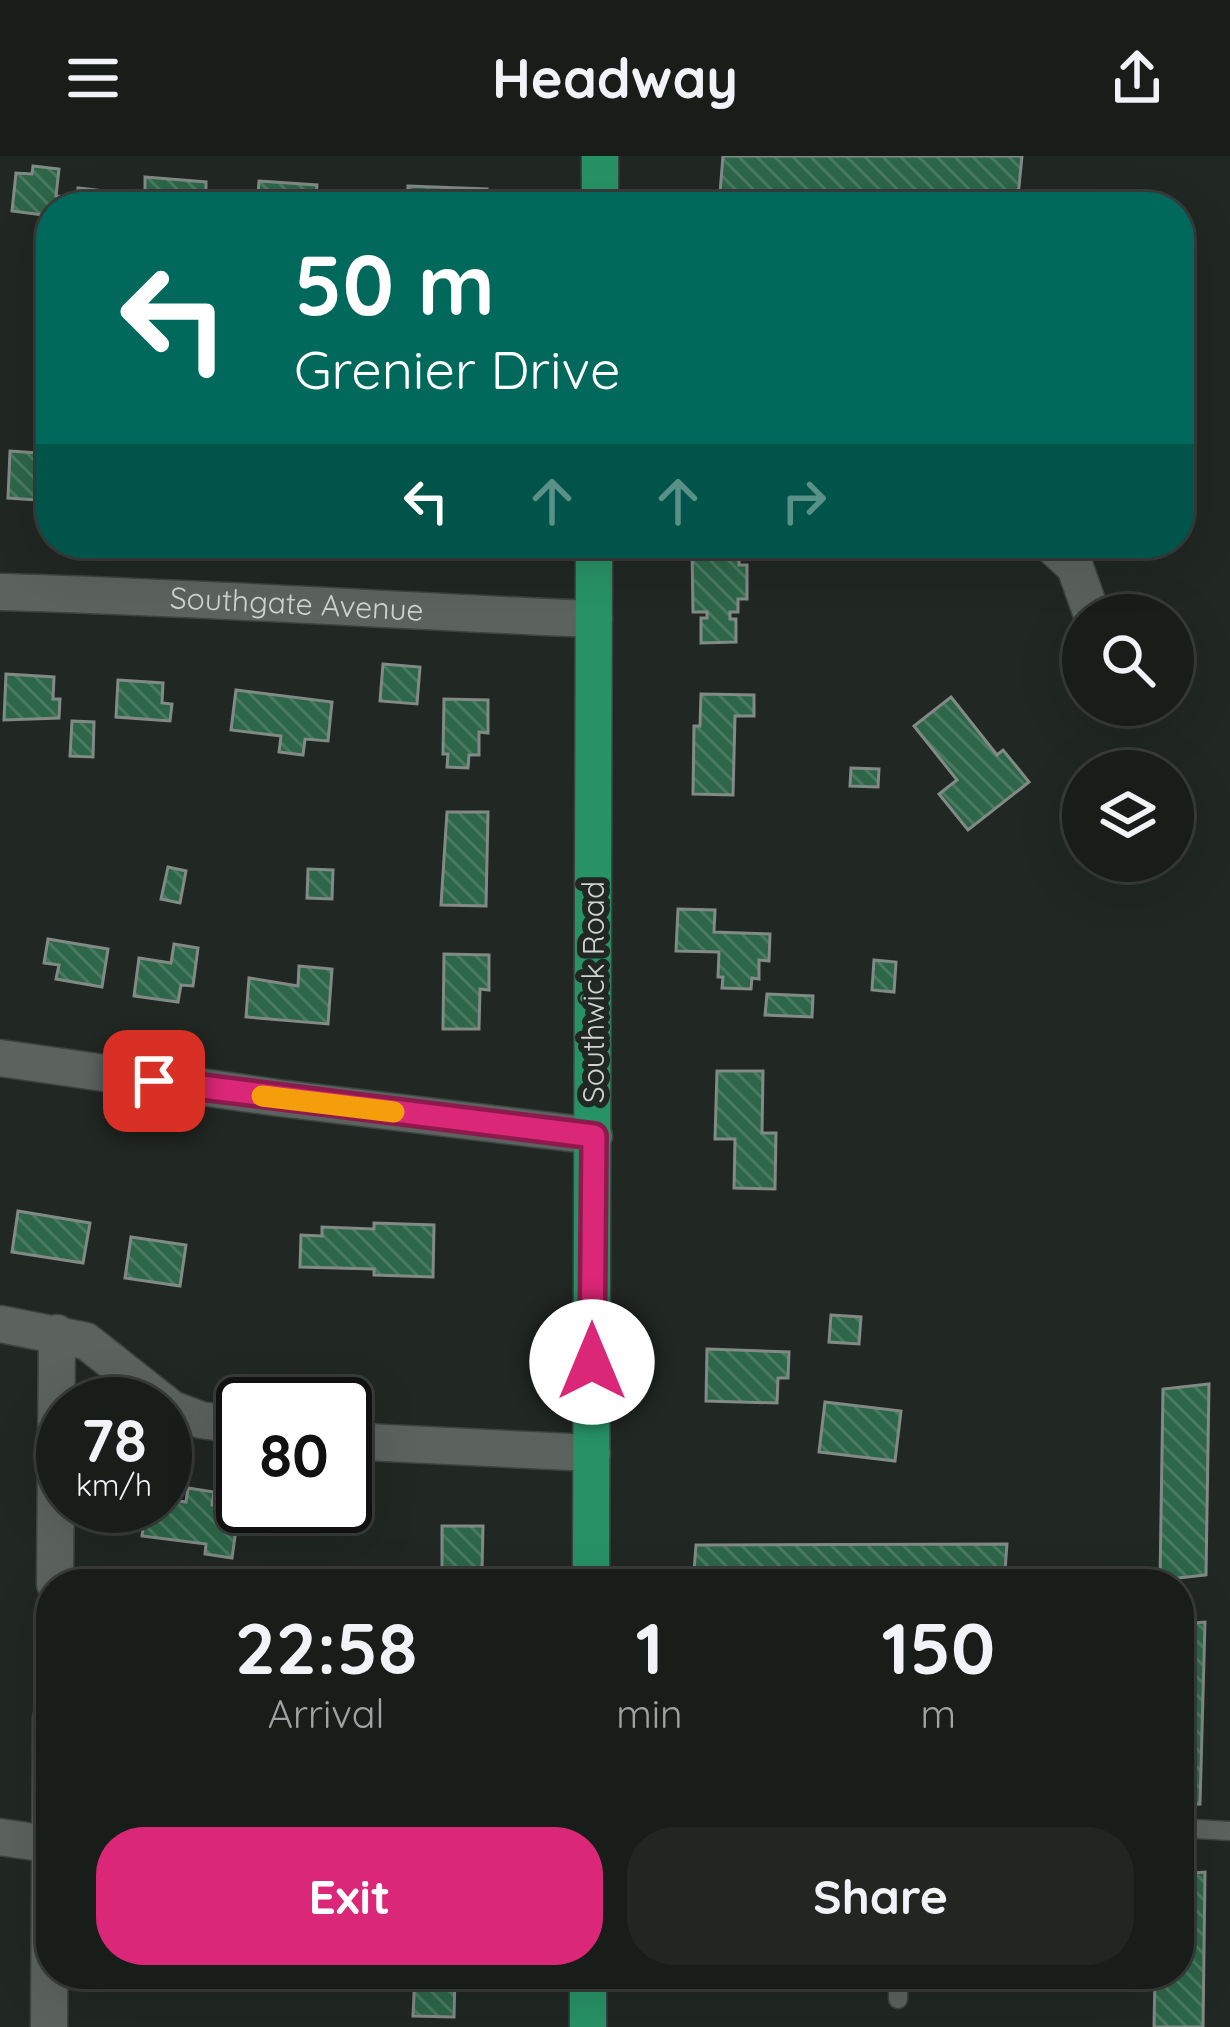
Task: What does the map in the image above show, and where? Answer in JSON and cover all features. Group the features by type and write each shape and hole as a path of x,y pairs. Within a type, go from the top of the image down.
{"highway":[{"path":"600,156 600,192"},
{"name":"Southwick Road","path":"591,1569 594,558"},
{"path":"588,1989 588,2027"}],"street":[{"path":"1065,558 1075,567 1085,594"},
{"name":"Southgate Avenue","path":"0,592 214,598 347,609 594,619"},
{"path":"0,1058 279,1099 594,1136"},
{"path":"0,1324 86,1341 172,1409 216,1422"},
{"path":"55,1569 57,1333"},
{"path":"372,1442 592,1453"},
{"path":"0,1837 36,1842"},
{"path":"49,1989 49,2027"}],"lane":[{"path":"1194,1829 1230,1831"},
{"path":"898,1989 898,1999"}],"building":[{"path":"723,156 1022,156 1018,192 720,192"},
{"path":"33,166 59,169 56,192 36,192 36,214 12,211 16,173 32,174"},
{"path":"145,177 206,182 206,192 145,192"},
{"path":"259,181 317,185 316,192 258,192"},
{"path":"408,186 487,189 487,192 408,192"},
{"path":"10,451 36,453 36,500 8,498"},
{"path":"692,558 739,558 739,565 747,565 747,599 738,599 738,612 730,612 730,619 736,619 736,642 701,643 701,618 707,618 707,612 693,612"},
{"path":"383,664 420,667 417,704 380,701"},
{"path":"6,674 54,677 53,699 60,699 59,718 4,720"},
{"path":"118,680 163,683 162,703 172,704 170,721 116,717"},
{"path":"236,690 332,702 328,741 305,739 303,755 279,752 281,736 231,730"},
{"path":"701,694 754,695 754,716 735,716 733,795 693,794 694,726 700,726"},
{"path":"951,697 997,755 1003,750 1029,782 968,830 939,794 957,780 914,726"},
{"path":"444,699 488,700 488,733 479,732 479,755 469,755 468,768 447,767"},
{"path":"72,721 94,722 93,757 70,756"},
{"path":"851,768 879,769 878,787 850,786"},
{"path":"447,812 488,812 486,906 441,905"},
{"path":"168,867 186,871 180,903 161,899"},
{"path":"308,869 333,870 332,899 307,898"},
{"path":"678,909 715,910 714,932 770,934 769,961 759,960 759,979 752,978 751,989 722,988 719,952 676,951"},
{"path":"48,939 108,949 102,987 56,979 59,965 44,963"},
{"path":"174,944 198,948 193,986 181,985 178,1002 134,996 139,958 171,963"},
{"path":"444,954 489,955 489,990 480,989 479,1029 443,1029"},
{"path":"874,960 896,962 894,992 872,990"},
{"path":"299,966 332,969 328,1024 246,1017 249,978 298,986"},
{"path":"767,994 813,996 812,1017 765,1015"},
{"path":"717,1071 763,1071 762,1133 776,1133 775,1189 734,1188 735,1139 715,1139"},
{"path":"18,1211 90,1223 83,1263 12,1252"},
{"path":"374,1223 434,1225 433,1277 300,1267 301,1235 322,1236 322,1227 374,1229"},
{"path":"131,1237 186,1245 180,1286 125,1278"},
{"path":"831,1315 861,1317 859,1344 829,1342"},
{"path":"707,1349 789,1352 788,1378 778,1378 777,1403 706,1401"},
{"path":"1209,1384 1206,1575 1194,1576 1194,1569 1160,1569 1163,1389"},
{"path":"825,1402 901,1411 895,1461 819,1452"},
{"path":"192,1489 214,1492 216,1533 236,1533 232,1558 205,1554 206,1544 142,1536 192,1533"},
{"path":"442,1526 483,1526 482,1569 442,1569"},
{"path":"1007,1544 1005,1569 694,1569 696,1545"},
{"path":"1205,1622 1200,1804 1194,1804 1194,1623"},
{"path":"1205,1872 1203,2027 1154,2027 1155,1989 1194,1989 1194,1873"},
{"path":"414,1989 455,1989 454,2017 413,2016"}],"slow traffic":[{"path":"262,1096 394,1112"}],"route":[{"path":"154,1081 594,1136 592,1362"}]}
